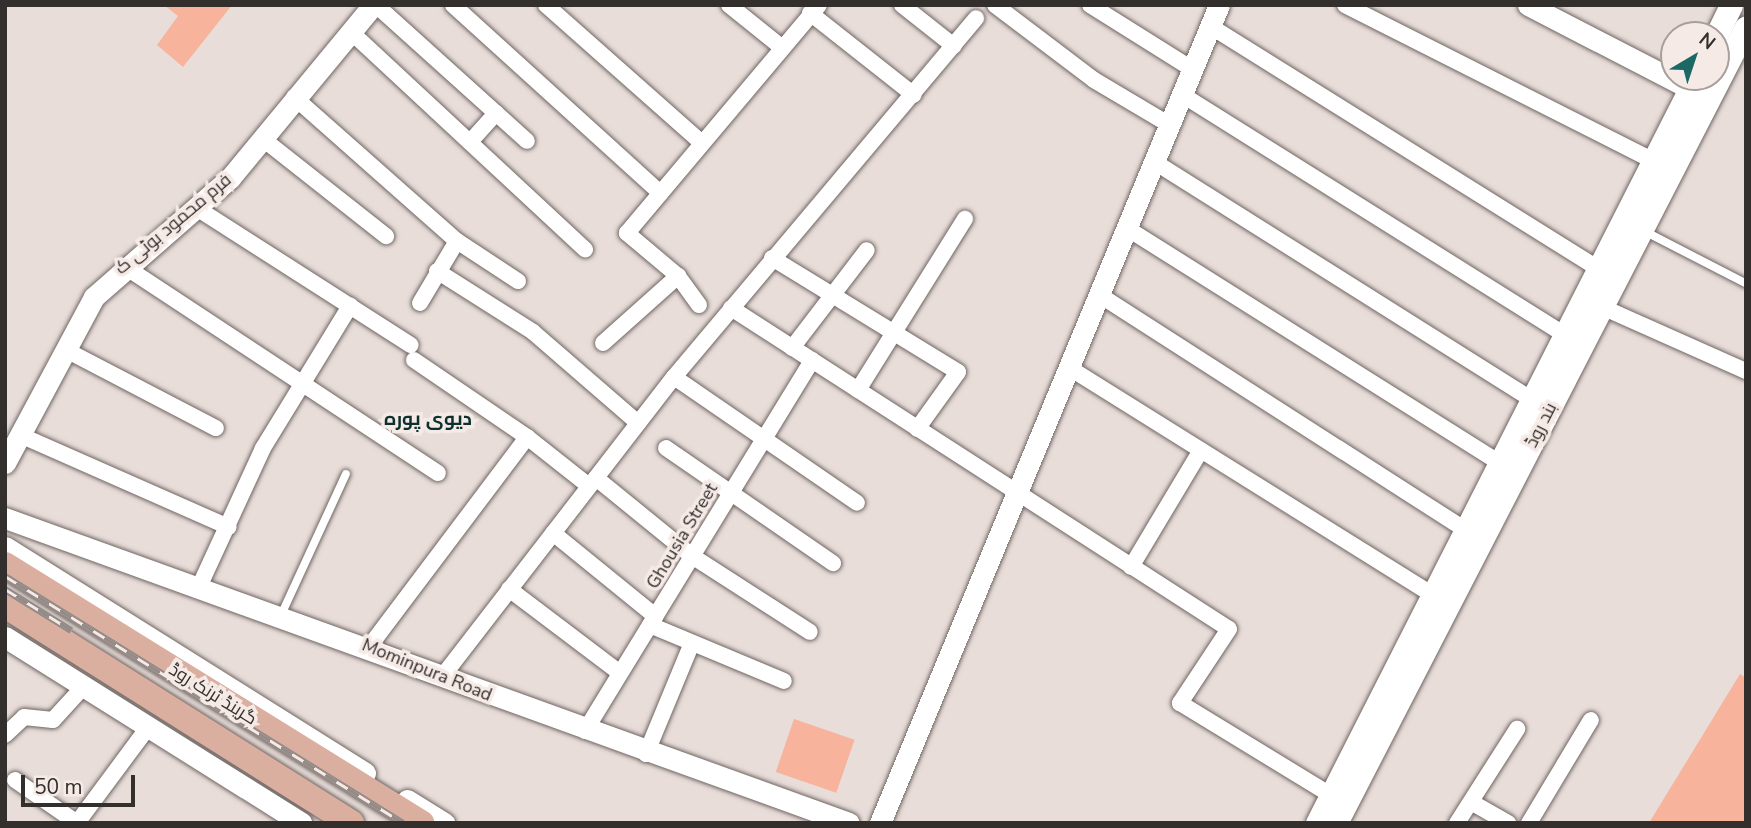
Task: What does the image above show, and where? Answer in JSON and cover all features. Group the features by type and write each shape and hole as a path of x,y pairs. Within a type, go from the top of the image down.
{"main road":[{"path":"1723,21 1731,5"},
{"name":"بند روڈ","path":"1336,823 1746,27"},
{"name":"بند روڈ","path":"1317,823 1689,91"},
{"name":"گرینڈ ٹرنک روڈ","path":"5,565 421,823"},
{"name":"گرینڈ ٹرنک روڈ","path":"5,605 351,823"}],"street":[{"name":"فرم محمود بوٹی ک","path":"5,463 94,297 124,266 195,207 263,139 294,97 374,5"},
{"path":"374,5 527,141"},
{"path":"453,5 660,193"},
{"path":"547,5 701,142"},
{"path":"729,5 780,46"},
{"path":"902,5 954,46"},
{"path":"995,5 1094,80 1168,124"},
{"path":"1090,5 1192,69"},
{"path":"880,823 1219,5"},
{"path":"1345,5 1654,161"},
{"path":"1528,5 1552,11 1660,66"},
{"path":"699,305 678,276 627,233 780,46 815,9 914,95"},
{"path":"442,677 674,377 772,258 914,95 976,18"},
{"path":"1210,26 1599,269"},
{"path":"350,31 585,249"},
{"path":"1181,94 1565,335"},
{"path":"294,97 457,241 518,281"},
{"path":"470,142 496,113"},
{"path":"263,139 386,236"},
{"path":"1153,161 1532,400"},
{"path":"195,207 350,306 692,556 810,632"},
{"path":"858,390 965,219"},
{"path":"1125,228 1500,463"},
{"path":"420,303 457,241"},
{"path":"792,348 867,250"},
{"path":"772,258 830,299 958,372 917,429"},
{"path":"124,266 438,473"},
{"path":"437,271 533,332 638,423"},
{"path":"603,343 678,276"},
{"path":"1098,294 1466,530"},
{"path":"200,585 229,527 262,448 350,306"},
{"path":"1602,307 1746,371"},
{"path":"731,308 1228,629 1180,703 1331,795"},
{"path":"66,350 216,428"},
{"name":"Ghousia Street","path":"584,731 812,360"},
{"path":"1068,367 1433,595"},
{"path":"674,377 761,442 857,503"},
{"path":"20,435 229,527"},
{"path":"369,648 527,437"},
{"path":"666,448 728,496 833,563"},
{"path":"1131,567 1200,450"},
{"name":"Mominpura Road","path":"5,518 282,613 646,754 849,823"},
{"path":"553,533 652,620 692,643 784,681"},
{"path":"5,547 444,823"},
{"path":"509,589 620,673"},
{"path":"5,637 302,823"},
{"path":"646,754 692,643"},
{"path":"5,735 24,717 53,720 84,686"},
{"path":"1529,823 1591,720"},
{"path":"15,780 77,823 149,726"},
{"path":"1457,823 1517,729"},
{"path":"1471,802 1508,823"}],"lane":[{"path":"1642,230 1745,283"},
{"path":"282,613 346,474"}],"shaded area":[{"path":"164,5 232,5 183,67 157,45 178,16"},
{"path":"1740,674 1746,678 1746,823 1649,823"},
{"path":"794,719 855,740 836,793 776,772"}],"railway":[{"path":"5,576 403,823"},
{"path":"5,589 71,630"}],"district":[{"name":"دیوی پورہ","path":"428,420"}]}
